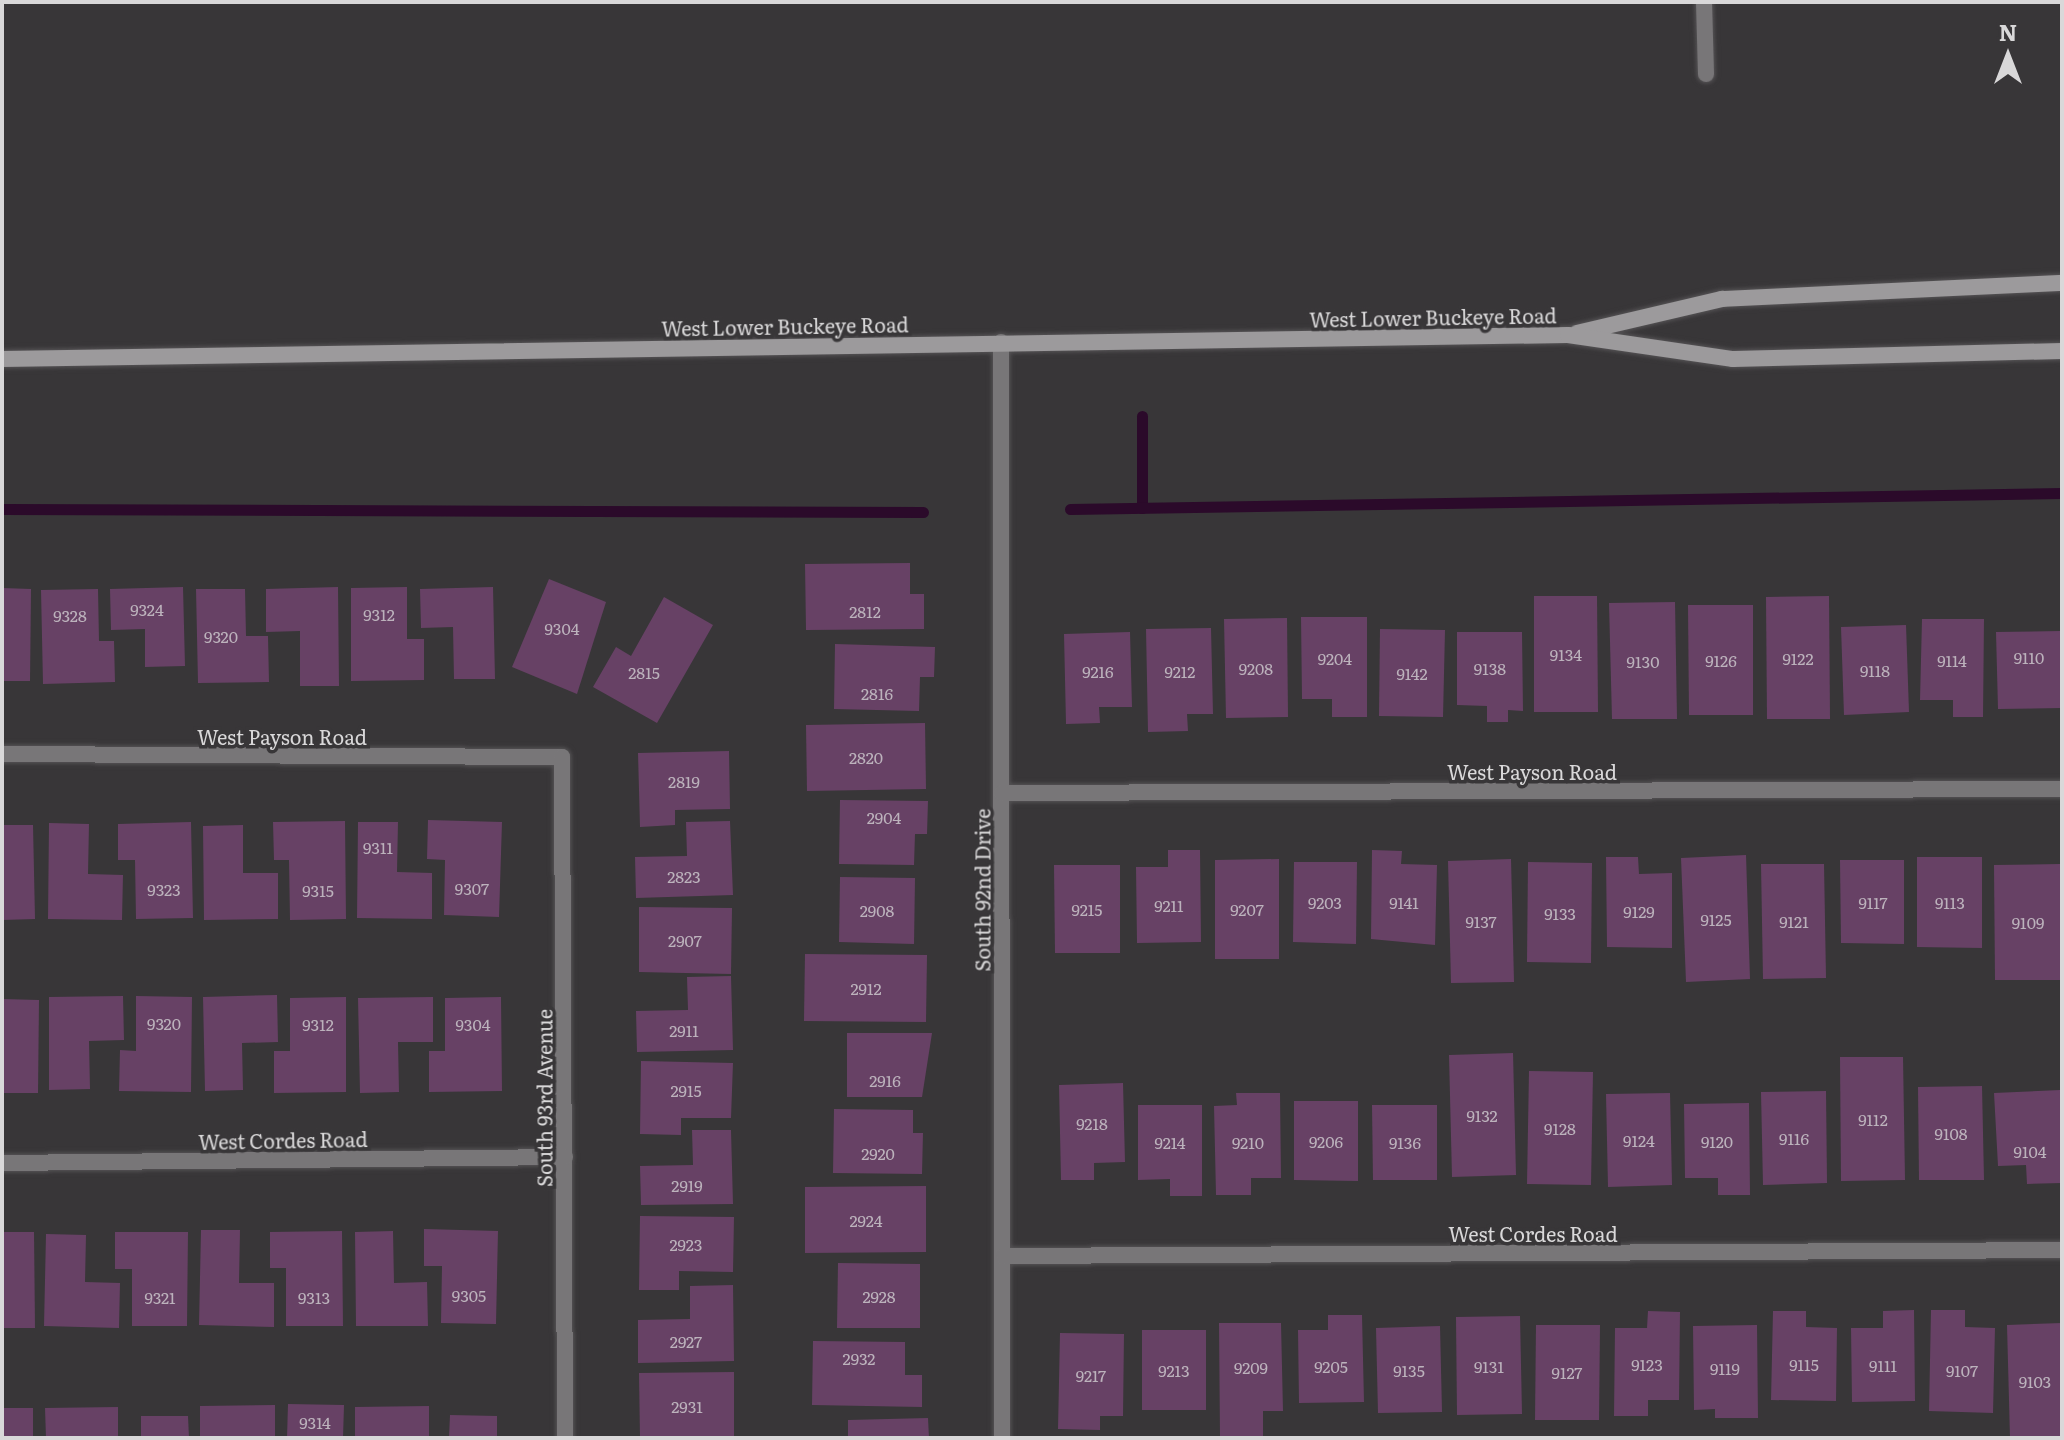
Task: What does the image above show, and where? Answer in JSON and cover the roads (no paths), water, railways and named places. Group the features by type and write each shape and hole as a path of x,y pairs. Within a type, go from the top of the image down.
{"main road":[{"name":"West Lower Buckeye Road","path":"1568,335 1722,299 2062,283"},
{"name":"West Lower Buckeye Road","path":"2,359 1568,335 1733,359 2062,351"}],"street":[{"path":"1704,2 1706,74"},
{"name":"South 92nd Drive","path":"1001,342 1002,1438"},
{"name":"West Payson Road","path":"2,754 562,757"},
{"name":"South 93rd Avenue","path":"562,757 565,1438"},
{"name":"West Payson Road","path":"1002,793 2062,789"},
{"name":"West Cordes Road","path":"2,1163 565,1157"},
{"name":"West Cordes Road","path":"1004,1256 2062,1250"}],"waterway":[{"path":"1142,416 1142,508"},
{"path":"1070,509 2062,493"},
{"path":"2,509 923,512"}]}
